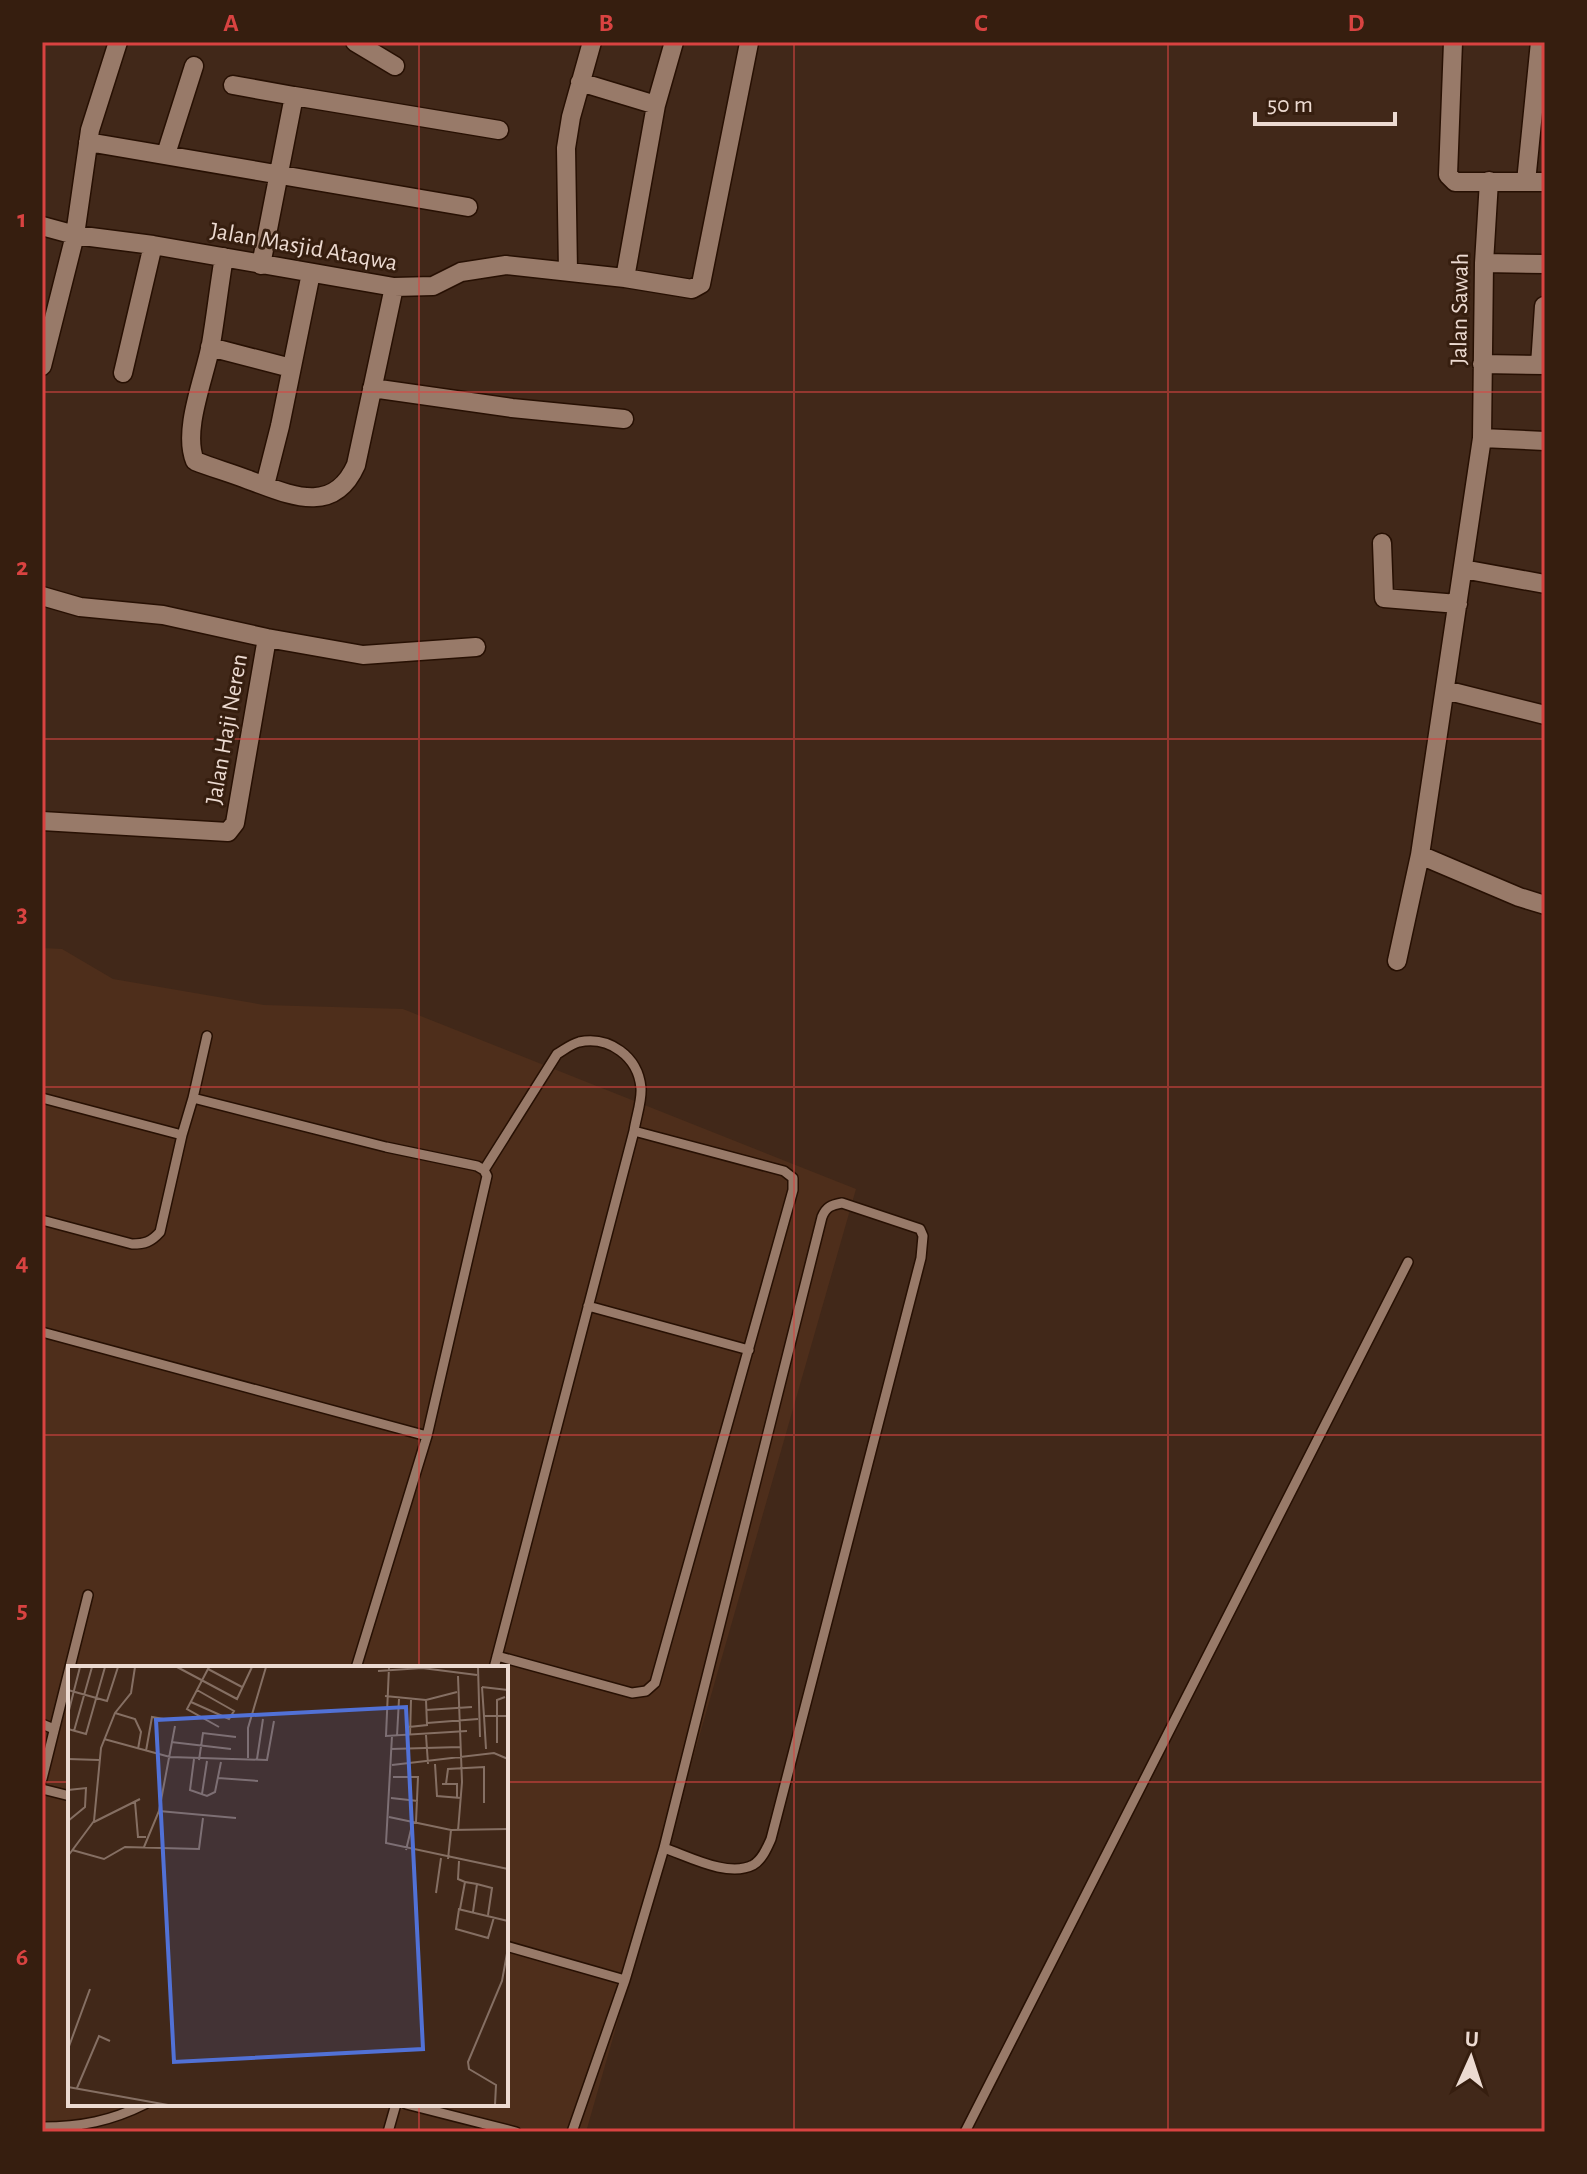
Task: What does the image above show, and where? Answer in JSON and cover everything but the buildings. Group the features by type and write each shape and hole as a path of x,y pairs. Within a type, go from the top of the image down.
{"street":[{"path":"42,366 75,235 88,142 118,42"},
{"path":"355,42 395,66"},
{"path":"568,266 566,148 592,42"},
{"path":"625,278 656,105 674,42"},
{"path":"1453,42 1448,175 1455,182 1536,182 1540,42"},
{"name":"Jalan Masjid Ataqwa","path":"42,226 75,235 153,245 394,287 433,286 461,272 506,265 568,266 698,288 749,43"},
{"path":"166,154 194,66"},
{"path":"580,82 656,105"},
{"path":"233,85 499,130"},
{"path":"261,265 294,96"},
{"path":"88,142 468,207"},
{"name":"Jalan Sawah","path":"1397,961 1420,855 1482,438 1484,263 1489,181"},
{"path":"123,373 153,245"},
{"path":"224,257 210,347 194,419 192,453 195,461 296,498 326,496 351,478 394,287"},
{"path":"1484,263 1545,264"},
{"path":"265,485 311,273"},
{"path":"1482,364 1542,365 1544,306"},
{"path":"210,347 291,368"},
{"path":"372,388 512,408 624,419"},
{"path":"1482,438 1545,441"},
{"path":"1382,543 1384,598 1458,604"},
{"path":"1463,569 1545,584"},
{"path":"42,596 80,607 163,615 363,655 476,647"},
{"name":"Jalan Haji Neren","path":"42,821 228,832 235,823 267,638"},
{"path":"1445,690 1545,715"},
{"path":"1420,855 1545,905"}],"lane":[{"path":"42,1220 132,1244 153,1240 160,1232 207,1036"},
{"path":"357,1666 427,1436 487,1184 484,1170 557,1054 575,1043 597,1041 615,1046 636,1068 642,1090 634,1131 494,1666"},
{"path":"42,1098 182,1135"},
{"path":"193,1098 484,1170"},
{"path":"497,1656 632,1693 646,1691 655,1683 793,1190 793,1178 784,1171 634,1131"},
{"path":"572,2132 625,1980 664,1848 822,1217 832,1205 842,1203 920,1229 924,1245 921,1258 771,1839 754,1864 738,1869 664,1848"},
{"path":"965,2132 1408,1262"},
{"path":"588,1306 749,1350"},
{"path":"42,1332 427,1436"},
{"path":"70,1666 88,1595"},
{"path":"42,1779 68,1674"},
{"path":"42,1724 54,1729"},
{"path":"42,1789 68,1796"},
{"path":"508,1947 625,1980"},
{"path":"42,2127 78,2127 102,2122 141,2106"},
{"path":"388,2132 395,2106"},
{"path":"414,2106 516,2132"}],"shaded area":[{"path":"42,948 62,949 113,979 264,1005 403,1009 856,1189 586,2132 42,2132"}]}
